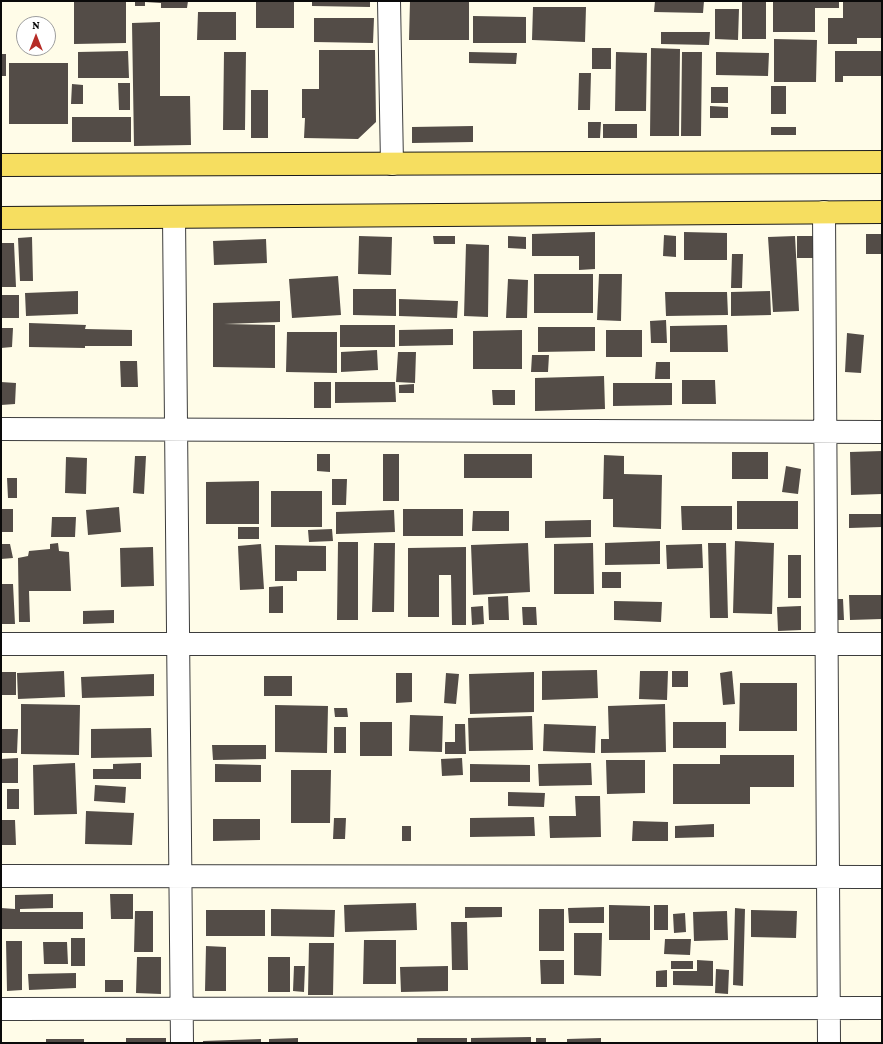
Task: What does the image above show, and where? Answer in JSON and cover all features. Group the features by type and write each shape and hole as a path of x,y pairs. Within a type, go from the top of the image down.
{"main road":[{"path":"1,165 882,162"},
{"path":"1,218 882,212"}],"street":[{"path":"389,1 392,164"},
{"path":"824,212 829,1043"},
{"path":"174,217 182,1043"},
{"path":"1,429 882,432"},
{"path":"1,644 882,644"},
{"path":"1,876 882,877"},
{"path":"1,1010 882,1008"}],"building":[{"path":"74,1 126,1 126,43 74,44"},
{"path":"135,1 188,1 187,8 161,8 161,3 145,2 145,6 135,6"},
{"path":"256,1 294,1 294,28 256,28"},
{"path":"312,1 370,1 370,7 312,6"},
{"path":"410,1 469,1 469,40 409,40"},
{"path":"655,1 704,1 703,13 654,12"},
{"path":"742,1 766,1 766,39 742,39"},
{"path":"773,1 839,1 839,8 815,8 815,32 773,32"},
{"path":"843,1 882,1 882,38 857,38 857,44 828,44 828,18 843,18"},
{"path":"533,7 586,7 585,42 532,40"},
{"path":"715,9 739,9 738,40 715,39"},
{"path":"198,12 236,12 236,40 197,40"},
{"path":"473,16 526,17 526,43 473,43"},
{"path":"314,18 374,18 373,43 314,42"},
{"path":"160,22 160,96 190,96 191,145 134,146 132,23"},
{"path":"661,32 710,32 709,45 661,44"},
{"path":"774,39 817,40 816,82 774,82"},
{"path":"592,48 611,48 611,69 592,69"},
{"path":"651,48 680,49 679,136 650,136"},
{"path":"319,50 375,50 376,122 358,139 304,138 305,118 302,118 302,89 319,89"},
{"path":"128,51 129,78 78,78 78,52"},
{"path":"835,51 882,51 882,76 843,76 843,82 835,82"},
{"path":"224,52 246,52 245,130 223,130"},
{"path":"469,52 517,53 516,64 469,63"},
{"path":"616,52 647,53 646,111 615,111"},
{"path":"682,52 702,52 701,136 681,136"},
{"path":"716,52 769,53 768,76 716,75"},
{"path":"1,54 6,54 6,76 1,76"},
{"path":"9,63 68,63 68,124 9,124"},
{"path":"579,73 591,73 590,110 578,110"},
{"path":"118,83 130,83 130,110 119,110"},
{"path":"72,84 83,85 83,104 71,104"},
{"path":"771,86 786,86 786,114 771,114"},
{"path":"711,87 728,87 728,103 711,103"},
{"path":"251,90 268,90 268,138 251,138"},
{"path":"710,106 728,107 728,118 710,118"},
{"path":"72,117 131,117 131,142 72,142"},
{"path":"588,122 601,122 600,138 588,138"},
{"path":"603,124 637,124 637,138 603,138"},
{"path":"473,126 473,142 412,143 412,127"},
{"path":"771,127 796,127 796,135 771,135"},
{"path":"595,232 595,269 579,270 579,256 532,256 532,234"},
{"path":"684,232 727,233 727,260 684,260"},
{"path":"866,234 882,234 882,254 866,254"},
{"path":"664,235 676,236 676,257 663,256"},
{"path":"359,236 392,237 391,275 358,274"},
{"path":"433,236 455,236 455,244 434,244"},
{"path":"508,236 526,237 526,249 508,248"},
{"path":"795,236 799,311 773,312 768,237"},
{"path":"797,236 821,236 821,258 797,258"},
{"path":"32,237 33,281 20,281 18,238"},
{"path":"266,239 267,263 214,265 213,241"},
{"path":"1,243 14,243 16,287 1,287"},
{"path":"466,244 489,245 488,317 464,316"},
{"path":"732,254 743,254 742,288 731,288"},
{"path":"534,274 593,274 593,313 534,313"},
{"path":"599,274 622,274 621,321 597,320"},
{"path":"338,276 341,315 292,318 289,279"},
{"path":"508,279 528,280 527,318 506,318"},
{"path":"353,289 396,289 396,316 353,315"},
{"path":"78,291 78,314 26,316 25,293"},
{"path":"770,291 771,315 731,316 731,292"},
{"path":"665,292 727,292 728,315 666,316"},
{"path":"1,295 19,295 19,318 1,318"},
{"path":"399,299 458,301 457,318 399,316"},
{"path":"280,301 280,322 224,324 275,325 275,368 213,367 213,303"},
{"path":"666,320 667,343 651,343 650,321"},
{"path":"29,323 86,325 85,329 132,330 132,346 85,346 85,348 29,347"},
{"path":"340,325 395,325 395,347 340,347"},
{"path":"727,325 728,352 670,352 670,326"},
{"path":"538,327 595,327 595,351 538,352"},
{"path":"1,328 13,328 12,347 1,348"},
{"path":"453,329 453,345 399,346 399,330"},
{"path":"522,330 522,369 473,369 473,331"},
{"path":"606,330 642,330 642,357 606,357"},
{"path":"287,332 337,332 337,373 286,372"},
{"path":"847,333 864,335 861,373 845,372"},
{"path":"377,350 378,370 341,372 341,352"},
{"path":"398,352 416,352 415,383 396,382"},
{"path":"532,355 549,355 548,372 531,372"},
{"path":"120,361 137,361 138,387 121,387"},
{"path":"656,362 670,362 670,379 655,379"},
{"path":"604,376 605,409 535,411 535,378"},
{"path":"682,380 715,380 716,404 682,404"},
{"path":"1,382 16,383 15,404 1,405"},
{"path":"314,382 331,382 331,408 314,408"},
{"path":"335,382 395,382 396,402 335,403"},
{"path":"613,383 672,383 672,405 613,406"},
{"path":"414,384 414,393 399,393 399,385"},
{"path":"492,390 515,390 515,405 493,405"},
{"path":"882,451 882,494 851,495 850,452"},
{"path":"732,452 768,452 768,479 732,479"},
{"path":"317,454 330,454 330,472 317,471"},
{"path":"383,454 399,454 399,501 383,501"},
{"path":"464,454 532,454 532,478 464,478"},
{"path":"604,455 624,456 624,474 662,475 661,529 613,527 613,499 603,499"},
{"path":"135,456 146,456 144,494 133,493"},
{"path":"66,457 87,458 86,494 65,493"},
{"path":"786,466 801,469 798,494 782,492"},
{"path":"7,478 17,478 17,498 8,498"},
{"path":"332,479 347,479 346,505 332,505"},
{"path":"259,481 259,524 206,524 206,482"},
{"path":"271,491 322,491 322,527 271,527"},
{"path":"737,501 798,501 798,529 737,529"},
{"path":"681,506 732,506 732,530 682,530"},
{"path":"119,507 121,532 88,535 86,510"},
{"path":"1,509 13,509 13,532 1,532"},
{"path":"403,509 463,509 463,536 403,536"},
{"path":"394,510 395,532 336,534 336,512"},
{"path":"473,511 509,511 509,531 472,531"},
{"path":"849,514 882,514 882,527 849,528"},
{"path":"52,517 76,517 75,537 51,537"},
{"path":"591,520 591,537 545,538 545,521"},
{"path":"238,527 259,527 259,539 238,539"},
{"path":"332,529 333,541 309,542 308,530"},
{"path":"660,541 660,564 605,565 605,543"},
{"path":"735,541 774,543 772,614 733,613"},
{"path":"338,542 358,542 358,620 337,620"},
{"path":"58,543 59,551 69,552 71,591 29,591 30,622 19,622 18,558 28,556 29,551 50,549 50,544"},
{"path":"374,543 395,543 394,612 372,612"},
{"path":"528,543 530,592 473,595 471,545"},
{"path":"593,543 594,594 554,594 554,544"},
{"path":"708,543 726,543 728,618 710,618"},
{"path":"1,544 10,544 13,558 1,559"},
{"path":"261,544 264,589 240,590 238,546"},
{"path":"702,544 703,568 667,569 666,545"},
{"path":"275,545 326,546 326,571 297,571 297,581 275,581"},
{"path":"153,547 154,586 121,587 120,548"},
{"path":"466,547 466,625 452,625 451,575 439,575 439,617 408,617 408,548"},
{"path":"788,555 801,555 801,598 788,598"},
{"path":"602,572 621,572 621,588 602,588"},
{"path":"1,584 13,584 15,624 1,624"},
{"path":"283,586 283,613 269,613 269,587"},
{"path":"849,595 882,595 882,619 850,620"},
{"path":"508,596 509,620 489,620 488,597"},
{"path":"830,599 843,599 844,620 831,620"},
{"path":"614,601 662,602 661,622 614,620"},
{"path":"483,606 484,624 472,625 471,607"},
{"path":"801,606 801,630 778,631 777,607"},
{"path":"522,607 536,607 537,625 523,625"},
{"path":"114,610 114,623 83,624 83,611"},
{"path":"597,670 598,698 542,700 542,671"},
{"path":"64,671 65,697 18,699 17,673"},
{"path":"640,671 668,671 667,700 639,699"},
{"path":"672,671 688,671 688,687 672,687"},
{"path":"732,671 735,704 723,705 720,673"},
{"path":"1,672 16,672 16,695 1,695"},
{"path":"534,672 534,712 470,714 469,674"},
{"path":"396,673 412,673 412,702 396,703"},
{"path":"446,673 459,674 456,704 444,703"},
{"path":"154,674 154,696 82,698 81,677"},
{"path":"264,676 292,676 292,696 264,696"},
{"path":"740,683 797,683 797,731 739,731"},
{"path":"21,704 80,705 79,755 21,754"},
{"path":"665,704 666,752 601,753 601,739 609,739 608,706"},
{"path":"275,705 328,706 327,753 275,752"},
{"path":"334,708 347,708 348,717 335,717"},
{"path":"410,715 443,716 442,752 409,751"},
{"path":"532,716 533,750 469,751 468,718"},
{"path":"360,722 392,722 392,756 360,756"},
{"path":"673,722 726,722 726,748 673,748"},
{"path":"455,724 465,724 466,754 445,754 445,742 455,742"},
{"path":"544,724 596,726 595,753 543,751"},
{"path":"334,727 346,727 346,753 334,753"},
{"path":"151,728 152,757 91,758 91,729"},
{"path":"1,729 18,729 17,753 1,753"},
{"path":"212,745 266,745 266,759 213,760"},
{"path":"720,755 794,755 794,787 750,787 750,804 673,804 673,764 720,764"},
{"path":"18,758 18,783 1,783 1,759"},
{"path":"462,758 463,775 442,776 441,759"},
{"path":"606,760 645,760 645,793 607,794"},
{"path":"75,763 77,814 34,815 33,765"},
{"path":"141,763 141,779 93,779 93,769 113,769 113,764"},
{"path":"591,763 592,785 539,786 538,764"},
{"path":"215,764 261,765 261,782 215,782"},
{"path":"470,764 530,765 530,782 470,782"},
{"path":"291,770 331,770 330,823 291,823"},
{"path":"95,785 126,787 125,803 94,801"},
{"path":"7,789 19,789 19,809 7,809"},
{"path":"508,792 545,793 544,807 508,806"},
{"path":"575,796 600,796 601,837 550,838 549,816 576,816"},
{"path":"86,811 134,813 132,845 85,844"},
{"path":"534,817 535,836 470,837 470,818"},
{"path":"334,818 346,818 345,839 333,839"},
{"path":"213,819 260,819 260,840 213,841"},
{"path":"1,820 15,820 16,845 1,845"},
{"path":"633,821 668,822 668,841 632,841"},
{"path":"714,824 714,837 675,838 675,826"},
{"path":"402,826 411,826 411,841 402,841"},
{"path":"53,894 53,908 20,909 20,912 83,912 83,929 1,929 1,908 15,909 15,895"},
{"path":"110,894 133,894 133,919 111,919"},
{"path":"416,903 417,930 345,932 344,905"},
{"path":"609,905 650,906 650,940 609,940"},
{"path":"654,905 668,905 668,930 654,930"},
{"path":"465,907 502,907 502,917 465,918"},
{"path":"604,907 604,923 569,923 568,908"},
{"path":"735,908 745,909 743,986 733,985"},
{"path":"271,909 335,910 334,937 271,936"},
{"path":"539,909 564,909 564,951 539,951"},
{"path":"206,910 265,910 265,936 206,936"},
{"path":"751,910 797,911 796,938 751,937"},
{"path":"135,911 153,911 153,952 134,952"},
{"path":"727,911 728,940 694,941 693,912"},
{"path":"685,913 686,932 674,933 673,914"},
{"path":"451,922 467,922 468,970 452,970"},
{"path":"574,933 602,933 601,976 574,975"},
{"path":"71,938 85,938 85,966 71,966"},
{"path":"665,939 691,939 690,955 664,954"},
{"path":"364,940 396,940 396,984 363,984"},
{"path":"6,941 22,941 22,990 7,991"},
{"path":"43,942 67,942 68,964 44,964"},
{"path":"309,943 334,943 333,995 308,995"},
{"path":"206,946 226,947 226,991 205,991"},
{"path":"137,957 161,957 161,994 136,993"},
{"path":"268,957 290,957 290,992 268,992"},
{"path":"540,960 564,960 564,984 541,984"},
{"path":"697,960 713,961 713,986 673,985 673,971 697,971"},
{"path":"671,961 693,961 693,969 671,969"},
{"path":"294,966 305,966 304,992 293,991"},
{"path":"448,966 448,991 401,992 400,967"},
{"path":"716,969 729,970 728,994 715,993"},
{"path":"667,970 667,987 656,987 656,971"},
{"path":"76,973 76,988 29,990 28,974"},
{"path":"105,980 123,980 123,992 105,992"},
{"path":"531,1037 531,1043 471,1043 471,1038"},
{"path":"126,1038 166,1038 166,1043 126,1043"},
{"path":"298,1038 298,1043 269,1043 269,1039"},
{"path":"417,1038 467,1038 467,1043 417,1043"},
{"path":"536,1038 546,1038 546,1043 536,1043"},
{"path":"601,1038 601,1043 567,1043 567,1039"},
{"path":"46,1039 84,1039 84,1043 46,1043"},
{"path":"261,1039 261,1043 203,1043 203,1041"}]}
